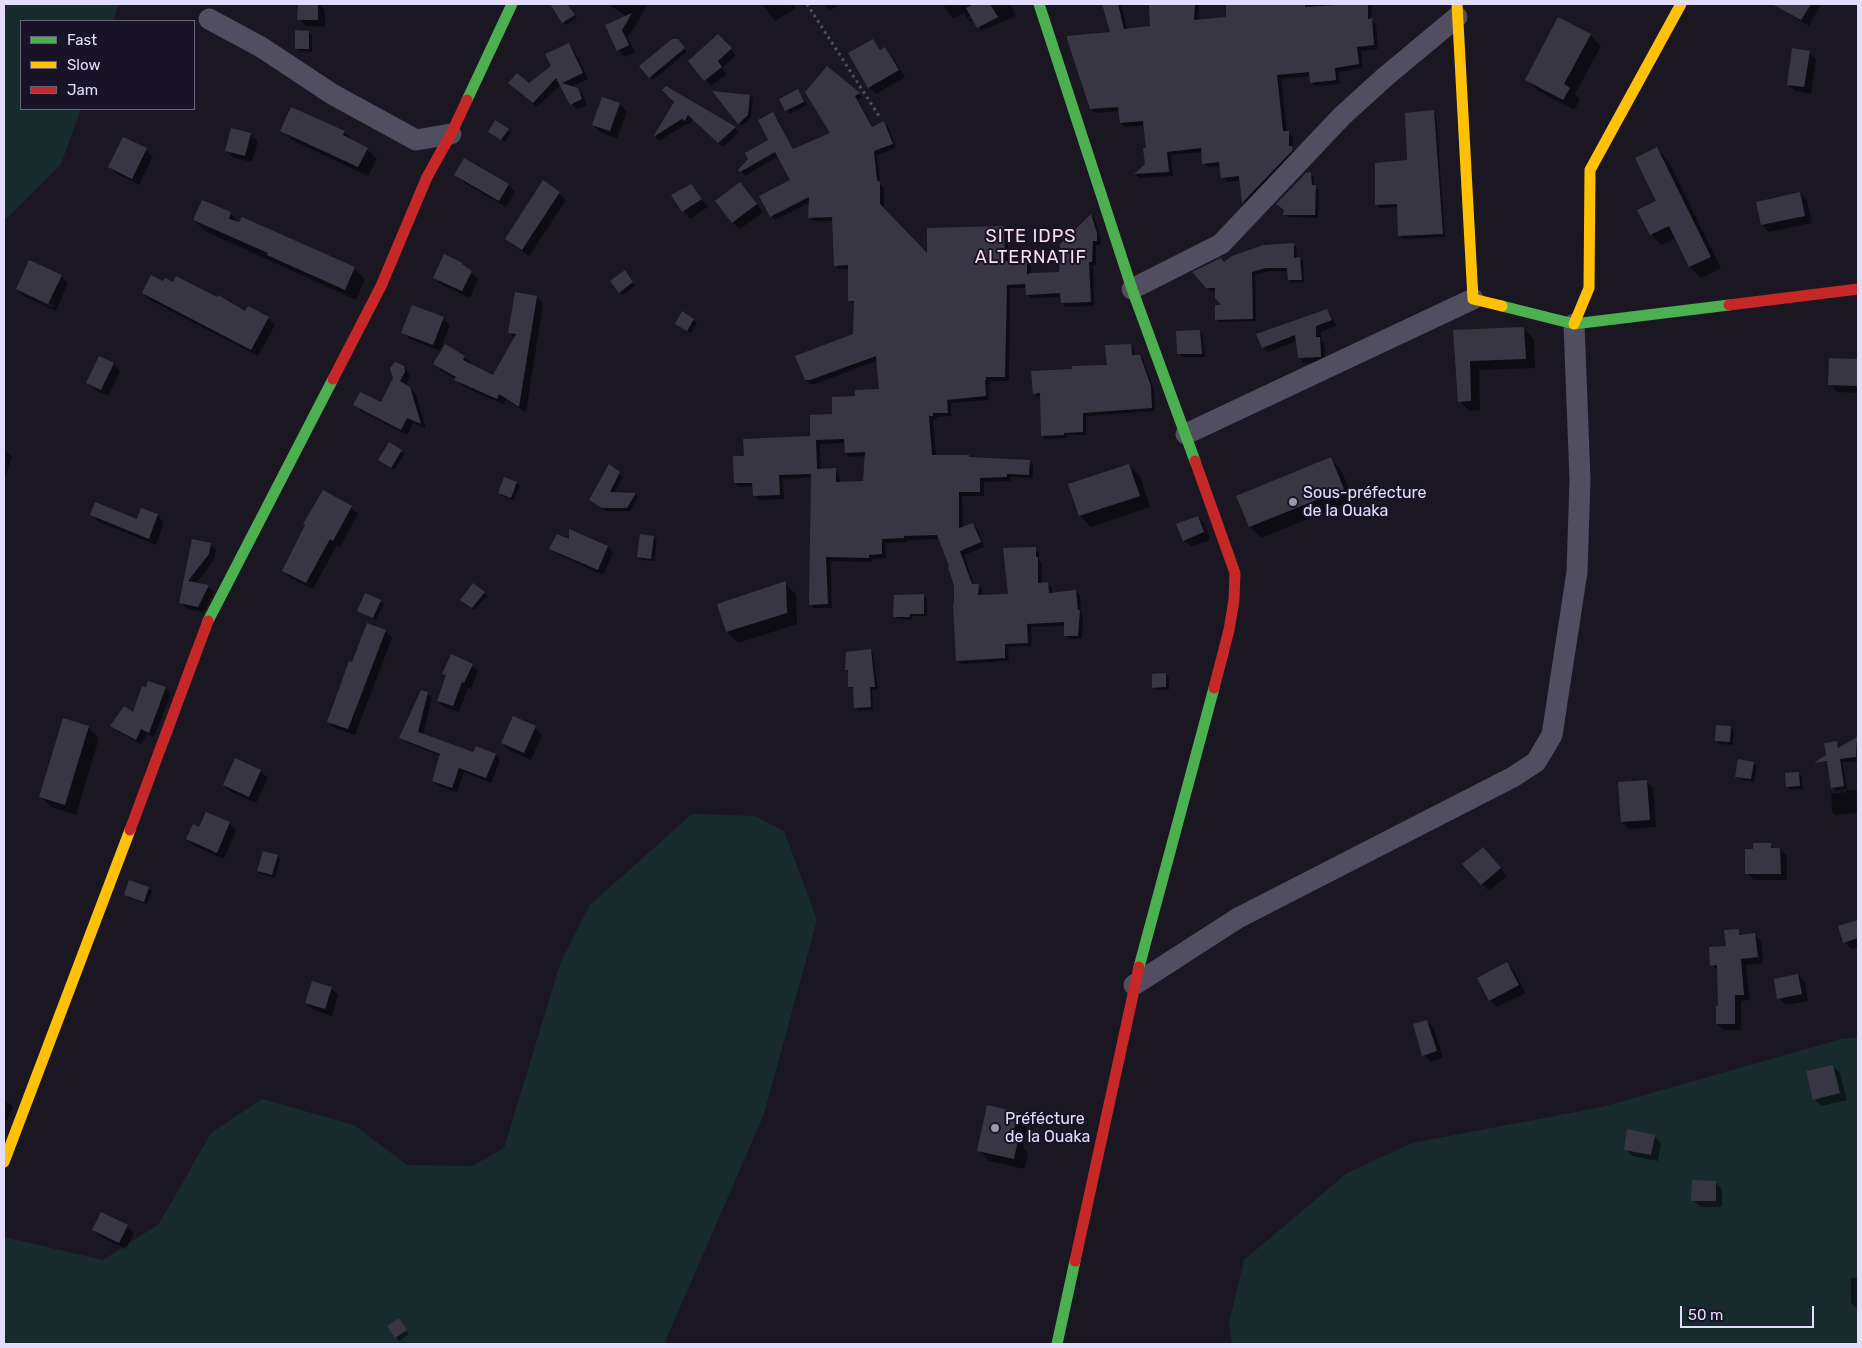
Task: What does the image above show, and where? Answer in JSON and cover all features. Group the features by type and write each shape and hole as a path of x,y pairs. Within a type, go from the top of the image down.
{"street":[{"path":"4,1162 91,935 205,627 372,303 427,177 452,134 512,4"},
{"path":"1038,4 1132,289 1235,573 1230,630 1134,985 1057,1344"},
{"path":"1134,985 1238,918 1513,777 1536,762 1552,735 1577,572 1580,480 1574,324 1589,288 1590,170 1681,4"},
{"path":"1132,289 1221,244 1342,116 1457,11"},
{"path":"1457,11 1474,299"},
{"path":"209,19 262,47 332,94 416,140 452,134"},
{"path":"1186,434 1474,299 1574,324 1858,289"}],"path":[{"path":"807,4 879,116"}],"green space":[{"path":"4,4 119,4 113,20 20,20 20,110 81,110 61,164 4,221"},
{"path":"692,814 755,816 784,831 817,920 764,1114 664,1344 4,1344 4,1237 103,1260 159,1224 211,1133 262,1099 354,1125 407,1165 472,1166 504,1148 561,961 590,905"},
{"path":"1858,1037 1858,1344 1232,1344 1229,1323 1244,1260 1347,1173 1412,1143 1602,1107 1841,1039"}],"building":[{"path":"298,4 318,4 318,20 297,20"},
{"path":"550,4 567,4 575,15 562,23"},
{"path":"974,4 990,4 998,17 977,28 966,8"},
{"path":"1102,4 1118,4 1124,29 1150,26 1149,5 1195,4 1194,20 1226,17 1226,4 1305,4 1305,7 1339,4 1368,5 1368,19 1372,18 1374,45 1357,47 1359,64 1335,68 1336,80 1310,83 1309,72 1277,75 1283,131 1289,131 1289,146 1292,146 1293,150 1242,203 1239,176 1221,178 1219,162 1202,164 1201,148 1167,152 1169,172 1134,174 1145,164 1143,148 1146,148 1143,121 1120,123 1118,107 1090,109 1067,39 1067,36 1110,32"},
{"path":"1772,4 1811,4 1801,20"},
{"path":"632,13 622,30 629,45 617,51 605,25"},
{"path":"1558,17 1591,34 1564,84 1570,88 1563,100 1525,80"},
{"path":"295,30 309,31 309,49 295,49"},
{"path":"718,34 732,48 718,61 722,67 704,81 688,61"},
{"path":"672,39 678,39 685,48 649,78 639,66"},
{"path":"873,39 880,50 885,47 899,70 868,88 848,53"},
{"path":"569,43 583,73 562,83 578,88 582,99 570,105 556,78 533,103 508,83 517,73 529,83 551,66 545,54"},
{"path":"1792,48 1810,51 1804,87 1787,85"},
{"path":"827,66 860,93 855,96 872,127 884,121 893,144 874,151 877,180 880,182 880,204 927,253 927,228 1004,226 1005,261 1027,261 1027,275 1029,273 1059,272 1060,244 1091,214 1097,233 1097,241 1093,241 1092,262 1089,262 1091,302 1061,303 1060,293 1026,295 1025,284 1007,285 1005,377 986,377 986,396 947,400 948,413 933,413 933,416 929,416 932,455 969,455 969,457 1030,460 1029,475 1007,474 1007,477 980,478 980,492 959,492 959,528 973,523 981,542 960,551 972,584 979,584 978,595 1008,594 1003,548 1036,547 1038,583 1048,582 1049,593 1076,590 1078,610 1080,610 1078,636 1064,636 1064,622 1027,624 1028,643 1005,644 1005,658 956,661 954,586 949,566 937,535 882,539 882,554 869,555 869,558 826,557 828,604 809,605 811,474 779,475 780,495 753,496 752,483 734,483 733,456 744,456 743,439 810,436 810,415 832,414 832,397 855,396 855,390 879,389 876,356 810,380 805,380 795,356 853,334 854,301 848,301 848,265 834,266 832,217 808,218 809,197 770,217 759,196 790,180 775,152 740,172 738,170 748,159 745,153 768,140 758,120 773,112 793,149 830,133 805,92","holes":["844,439 845,453 865,452 863,481 836,482 836,468 817,469 816,440"]},
{"path":"666,86 736,127 718,143 688,115 685,121 682,119 653,137 674,102 662,90"},
{"path":"798,89 804,102 785,111 779,99"},
{"path":"712,91 750,95 748,115 738,124"},
{"path":"602,97 620,103 610,131 592,125"},
{"path":"291,107 345,131 343,135 368,148 358,167 280,131"},
{"path":"1434,110 1443,234 1398,236 1397,204 1375,205 1375,163 1407,160 1405,113"},
{"path":"495,120 509,129 501,140 488,132"},
{"path":"231,128 251,133 245,156 225,151"},
{"path":"123,137 147,148 132,179 108,167"},
{"path":"1657,147 1711,257 1689,267 1669,226 1650,235 1637,210 1656,201 1635,158"},
{"path":"464,158 509,184 499,201 454,175"},
{"path":"1311,172 1312,185 1316,185 1315,215 1283,215 1284,210 1276,204 1306,173"},
{"path":"543,180 560,192 522,250 505,239"},
{"path":"740,182 757,204 732,223 715,201"},
{"path":"691,184 702,199 682,212 671,195"},
{"path":"1800,192 1805,216 1761,225 1756,202"},
{"path":"202,200 231,212 229,219 239,222 242,217 355,267 345,290 193,220"},
{"path":"1294,243 1294,258 1300,257 1302,280 1288,280 1287,268 1266,268 1252,272 1253,319 1215,320 1215,305 1221,305 1215,298 1215,288 1206,288 1192,272 1221,258 1224,262 1232,256 1263,245"},
{"path":"444,254 463,263 472,271 462,291 433,278"},
{"path":"29,260 62,275 48,304 16,289"},
{"path":"625,270 633,282 619,293 610,281"},
{"path":"151,275 163,281 165,278 173,282 176,276 217,297 218,295 245,311 248,306 269,317 251,350 142,293"},
{"path":"515,292 537,296 519,407 499,394 497,399 454,380 456,377 433,364 445,344 465,356 463,360 493,375 516,334 508,333"},
{"path":"412,305 444,317 433,345 401,333"},
{"path":"1327,309 1332,320 1316,326 1316,337 1320,337 1321,357 1298,358 1295,335 1262,348 1256,334"},
{"path":"682,311 694,319 687,331 675,324"},
{"path":"1524,328 1526,359 1470,361 1471,401 1458,402 1453,330"},
{"path":"1200,330 1202,354 1177,354 1176,331"},
{"path":"1131,344 1132,355 1140,355 1151,386 1152,408 1083,413 1083,432 1041,436 1040,393 1033,394 1031,371 1072,369 1072,366 1107,365 1105,345"},
{"path":"99,356 114,363 101,390 86,383"},
{"path":"1829,358 1858,359 1858,386 1828,385"},
{"path":"395,362 404,366 405,372 400,381 410,387 421,424 407,418 401,430 353,405 360,392 381,402 393,378 390,368"},
{"path":"389,442 402,450 391,468 378,460"},
{"path":"1331,457 1344,489 1249,527 1236,496"},
{"path":"609,464 620,472 610,492 636,493 627,508 602,508 589,500"},
{"path":"1129,464 1140,496 1079,516 1068,484"},
{"path":"504,477 517,482 511,498 498,493"},
{"path":"323,490 352,506 333,541 330,539 306,583 282,571 305,525 303,524"},
{"path":"95,502 137,519 141,508 158,514 149,539 90,515"},
{"path":"1198,516 1204,532 1183,541 1176,524"},
{"path":"569,529 608,546 598,570 549,549 557,534 569,539"},
{"path":"640,534 654,536 651,559 637,557"},
{"path":"192,539 211,543 209,554 188,581 209,585 198,607 179,603"},
{"path":"786,581 787,613 726,632 717,604"},
{"path":"473,583 485,592 472,608 460,600"},
{"path":"365,593 381,600 373,618 357,611"},
{"path":"924,594 924,614 910,614 910,617 893,617 894,595"},
{"path":"367,623 386,630 348,729 327,722 349,661 352,662"},
{"path":"871,649 875,687 870,687 871,707 854,708 853,687 848,687 848,670 845,670 846,652"},
{"path":"451,654 473,664 464,683 462,682 453,706 437,701 446,675 442,674"},
{"path":"1166,673 1166,687 1152,688 1152,674"},
{"path":"148,681 166,687 149,733 141,729 136,740 110,726 124,706 133,712 142,686 146,687"},
{"path":"421,690 428,692 418,732 473,752 476,746 496,754 486,778 459,768 452,788 432,781 440,754 399,738"},
{"path":"513,716 536,726 524,753 501,743"},
{"path":"63,718 89,726 65,805 39,797"},
{"path":"1716,725 1731,726 1730,742 1715,741"},
{"path":"1857,737 1856,757 1840,759 1844,786 1831,788 1827,761 1814,763 1826,755 1824,743 1837,741 1838,748"},
{"path":"235,758 261,770 249,797 223,785"},
{"path":"1738,759 1754,762 1751,779 1735,777"},
{"path":"1799,772 1800,786 1786,787 1785,773"},
{"path":"1647,780 1650,820 1621,822 1618,782"},
{"path":"206,812 230,822 217,853 186,839 193,824 199,827"},
{"path":"1753,843 1771,843 1771,848 1780,848 1781,874 1745,874 1745,849 1753,849"},
{"path":"1483,847 1501,868 1481,885 1462,864"},
{"path":"263,851 278,855 272,875 257,871"},
{"path":"129,880 149,887 144,902 124,895"},
{"path":"1858,920 1858,938 1843,943 1838,926"},
{"path":"1739,929 1739,935 1755,933 1758,957 1741,959 1744,995 1735,995 1735,1024 1716,1024 1716,1006 1718,1006 1717,965 1710,966 1709,947 1726,946 1724,930"},
{"path":"1507,962 1519,985 1489,1001 1477,978"},
{"path":"1798,974 1802,994 1777,999 1774,979"},
{"path":"312,981 332,987 325,1009 305,1003"},
{"path":"1427,1020 1437,1051 1422,1056 1413,1024"},
{"path":"1833,1065 1840,1093 1813,1100 1806,1071"},
{"path":"987,1105 1018,1112 1012,1139 1018,1140 1014,1159 977,1151"},
{"path":"1627,1129 1655,1135 1651,1155 1624,1150"},
{"path":"1692,1180 1716,1181 1716,1201 1691,1201"},
{"path":"101,1212 128,1225 119,1243 92,1230"},
{"path":"399,1318 407,1330 395,1338 387,1326"}],"traffic: fast":[{"path":"467,100 512,4"},
{"path":"1039,4 1132,289 1195,461"},
{"path":"1502,306 1574,324 1729,305"},
{"path":"208,621 333,379"},
{"path":"1139,967 1214,688"},
{"path":"1057,1344 1075,1261"}],"traffic: slow":[{"path":"1457,4 1473,299 1502,306"},
{"path":"1574,324 1589,288 1590,170 1681,4"},
{"path":"4,1162 130,830"}],"traffic: jam":[{"path":"333,379 381,286 427,177 467,100"},
{"path":"1729,305 1858,289"},
{"path":"1195,461 1235,573 1234,600 1229,630 1214,688"},
{"path":"130,830 208,621"},
{"path":"1075,1261 1139,967"}],"place":[{"name":"Sous-préfecture de la Ouaka","path":"1293,502"},
{"name":"Préfécture de la Ouaka","path":"995,1128"}],"district":[{"name":"SITE IDPS ALTERNATIF","path":"1031,247"}]}
